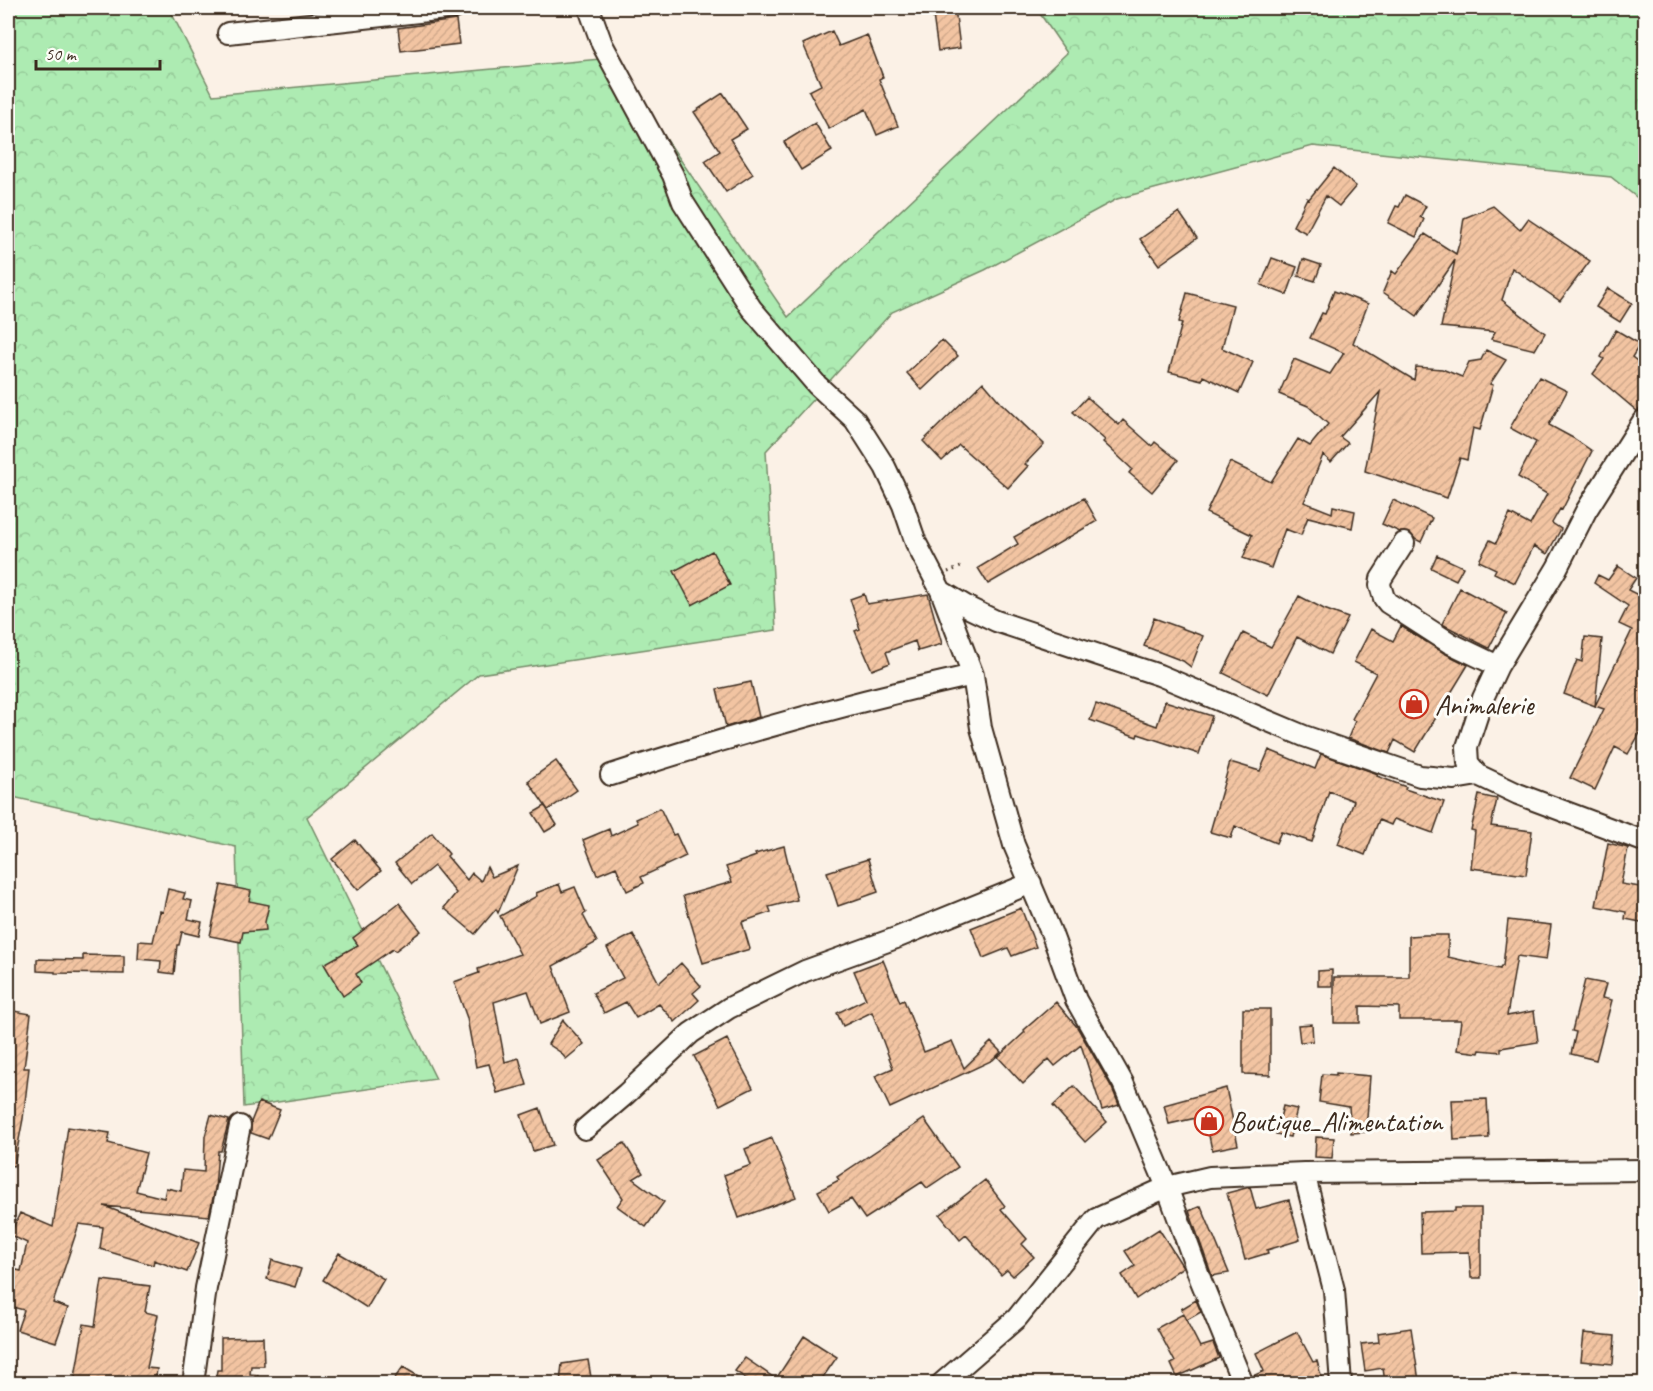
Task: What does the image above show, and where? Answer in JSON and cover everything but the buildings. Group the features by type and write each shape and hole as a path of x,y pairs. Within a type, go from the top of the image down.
{"street":[{"path":"228,33 455,8"},
{"path":"589,8 602,44 673,175 683,202 751,308 817,385 855,420 885,467 903,505 916,543 941,591 973,675 981,728 1014,845 1076,1000 1123,1083 1167,1187 1194,1263 1243,1383"},
{"path":"1643,421 1586,511 1557,568 1498,666 1483,698 1467,747 1468,763 1478,775 1518,794 1646,842"},
{"path":"1404,543 1381,579 1380,585 1384,598 1450,644 1498,666"},
{"path":"941,591 970,609 996,621 1159,675 1304,736 1360,756 1420,776 1454,779 1478,775"},
{"path":"612,775 673,755 888,694 973,675"},
{"path":"585,1129 691,1033 729,1008 804,971 896,938 1031,883"},
{"path":"193,1383 206,1287 240,1126"},
{"path":"951,1380 1017,1318 1096,1219 1167,1187 1210,1177 1304,1173 1646,1170"},
{"path":"1304,1173 1334,1290 1341,1383"}],"green space":[{"path":"8,8 169,8 213,95 611,58 788,317 1067,53 1036,8 1645,8 1645,204 1611,177 1313,146 1117,199 985,270 892,312 766,451 776,630 479,674 307,817 436,1079 244,1107 236,847 8,796"}],"place":[{"name":"Animalerie","path":"1414,704"},
{"name":"Boutique_Alimentation","path":"1209,1121"}]}
